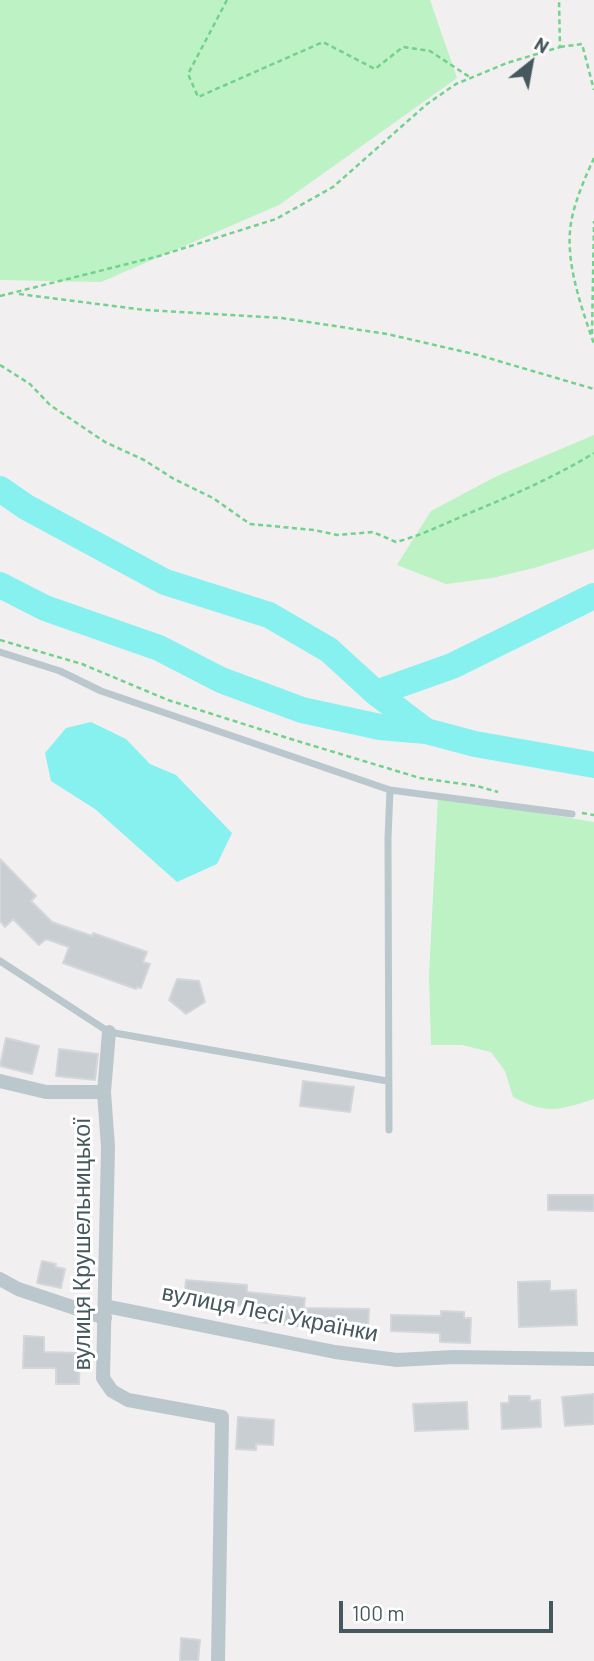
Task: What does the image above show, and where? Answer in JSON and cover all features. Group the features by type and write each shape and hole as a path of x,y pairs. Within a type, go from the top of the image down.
{"street":[{"name":"вулиця Крушельницької","path":"109,1032 104,1092 108,1147 103,1377 112,1391 128,1400 222,1417 218,1661"},
{"path":"0,1081 46,1092 104,1092"},
{"name":"вулиця Лесі Українки","path":"0,1279 18,1289 105,1312 335,1352 397,1360 453,1357 594,1359"}],"lane":[{"path":"0,652 61,671 101,691 390,790 574,813"},
{"path":"389,1130 387,1081 390,790"},
{"path":"0,961 109,1032 387,1081"}],"path":[{"path":"227,0 188,75 198,97 323,42 375,69 402,47 430,51 471,78"},
{"path":"559,0 560,47"},
{"path":"0,296 159,256 276,219 333,187 427,104 456,84 507,63 560,47 582,44 594,90"},
{"path":"594,158 584,180 570,230 571,255 581,304 594,344"},
{"path":"592,337 594,221"},
{"path":"16,293 145,310 282,318 387,334 478,355 594,389"},
{"path":"0,365 30,384 50,405 105,442 213,498 250,524 337,535 373,532 396,542 422,535 498,501 575,465 594,453"},
{"path":"0,640 82,664 168,700 294,740 420,778 477,786 508,795"},
{"path":"574,813 594,815"}],"green space":[{"path":"0,0 430,0 457,78 279,205 101,282 0,280"},
{"path":"594,435 594,549 492,578 446,584 397,565 431,511 497,476"},
{"path":"438,796 594,822 594,1099 553,1109 525,1103 513,1097 505,1071 491,1052 462,1045 431,1045 429,976"}],"water":[{"path":"91,722 126,739 150,764 176,775 232,833 217,864 177,882 95,809 51,781 45,753 66,728"}],"building":[{"path":"0,859 36,896 31,901 52,922 147,952 143,962 150,964 141,988 136,989 63,963 69,947 46,939 39,945 13,919 5,927 0,921"},
{"path":"177,979 199,981 205,1002 186,1014 169,1000"},
{"path":"6,1038 39,1046 32,1074 0,1066"},
{"path":"59,1049 98,1054 95,1080 56,1076"},
{"path":"303,1081 354,1087 350,1112 300,1106"},
{"path":"548,1195 594,1195 594,1211 548,1210"},
{"path":"42,1261 65,1269 61,1288 37,1283"},
{"path":"186,1280 247,1285 247,1292 305,1298 304,1308 369,1309 368,1329 314,1328 259,1322 261,1308 184,1300"},
{"path":"550,1281 550,1291 576,1290 577,1325 519,1327 518,1282"},
{"path":"441,1311 464,1312 464,1318 471,1318 470,1343 440,1342 440,1333 391,1331 391,1315 441,1316"},
{"path":"24,1336 44,1337 44,1352 80,1353 79,1384 56,1384 56,1368 23,1368"},
{"path":"594,1394 594,1424 565,1426 562,1397"},
{"path":"509,1396 530,1396 530,1401 540,1400 541,1427 502,1429 501,1403 509,1403"},
{"path":"467,1402 468,1429 415,1431 413,1404"},
{"path":"238,1417 274,1420 273,1445 256,1444 256,1450 236,1449"},
{"path":"181,1638 200,1640 198,1661 180,1661"}],"waterway":[{"path":"0,489 26,507 165,582 269,615 329,650 376,693 426,731 475,744 594,765"},
{"path":"0,585 45,608 159,648 221,680 302,710 380,727 426,731"},
{"path":"376,693 452,666 594,596"}]}
